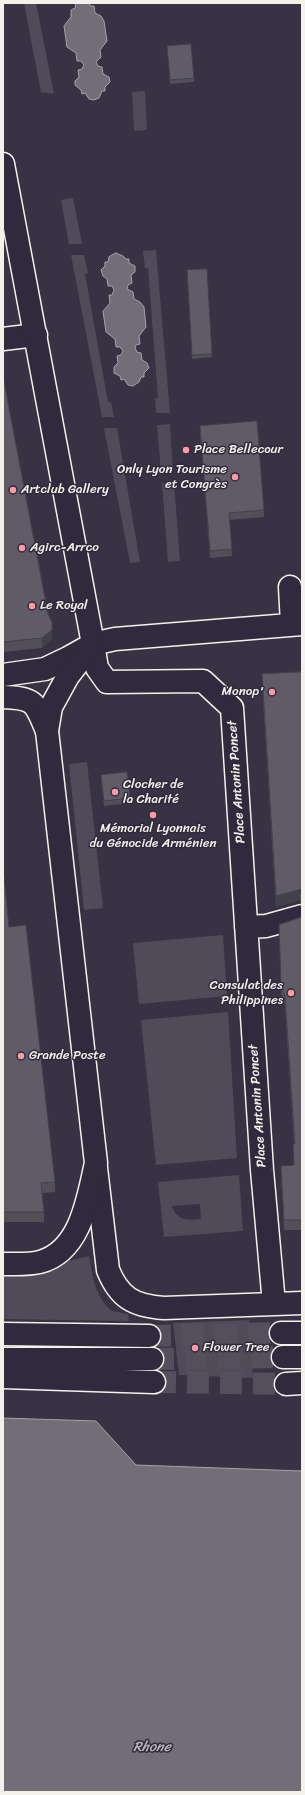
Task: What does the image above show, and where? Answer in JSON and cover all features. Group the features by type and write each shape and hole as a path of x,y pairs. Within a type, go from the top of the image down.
{"main road":[{"path":"3,166 93,644 68,676 51,707 47,731 108,1270 114,1284 127,1299 146,1305 164,1308 302,1303"},
{"path":"3,339 36,335"},
{"path":"3,675 45,669 93,644 138,636 297,624 290,587"},
{"name":"Place Antonin Poncet","path":"93,644 97,668 107,682 203,681 232,708 262,1170 274,1304"},
{"path":"3,697 24,698 36,707 47,731"},
{"path":"246,927 266,926 302,916"},
{"path":"3,1264 29,1264 41,1262 59,1251 74,1235 84,1214 96,1163"},
{"path":"3,1334 149,1336"},
{"path":"3,1359 152,1359"},
{"path":"3,1377 154,1382"}],"shaded area":[{"path":"24,3 36,3 54,94 41,92"},
{"path":"145,91 147,130 134,131 132,92"},
{"path":"73,198 82,244 69,244 61,200"},
{"path":"156,250 170,413 156,413 155,398 158,398 148,268 145,268 143,251"},
{"path":"71,255 84,255 88,273 85,274 108,402 111,402 114,417 102,417"},
{"path":"170,424 173,471 161,472 157,425"},
{"path":"104,428 117,428 140,562 130,563"},
{"path":"174,482 180,561 168,562 162,483"},
{"path":"87,762 103,908 84,910 69,764"},
{"path":"223,935 227,996 139,1004 133,943"},
{"path":"228,1012 237,1158 156,1165 141,1020"},
{"path":"239,1175 243,1231 164,1237 158,1182","holes":["200,1204 201,1219 192,1220 180,1217 176,1214 172,1206"]},
{"path":"89,1256 93,1279 102,1300 112,1311 128,1314 129,1321 3,1319 3,1276 31,1276 59,1263"},
{"path":"249,1320 253,1378 179,1375 173,1323"}],"water":[{"path":"76,3 88,3 91,6 94,6 95,13 101,16 104,21 107,41 100,50 101,57 96,62 98,66 102,67 103,74 109,77 110,82 105,87 105,91 102,91 99,98 94,100 89,99 85,93 82,94 81,90 75,85 75,81 79,77 78,70 82,69 84,65 81,61 77,61 76,53 67,47 64,26 71,17 71,10 75,8"},
{"path":"116,253 126,259 129,259 129,263 135,266 135,272 131,275 132,283 128,285 127,289 133,292 134,299 140,302 144,307 146,327 139,336 140,344 136,345 135,348 137,352 141,353 142,360 147,363 149,368 144,373 144,377 141,377 139,382 133,386 128,385 124,379 121,380 120,376 114,373 114,367 118,363 117,356 121,355 123,351 120,347 116,347 115,339 106,332 103,311 110,303 109,295 112,295 114,290 112,286 108,286 107,279 103,276 101,270 105,266 105,262 108,262 109,257"},
{"name":"Rhone","path":"3,1418 96,1421 136,1465 302,1471 302,1792 3,1792"}],"building":[{"path":"191,44 194,78 170,80 167,46"},
{"path":"207,269 212,354 192,355 187,270"},
{"path":"3,376 48,614 52,622 52,630 42,638 3,642"},
{"path":"257,421 264,510 229,513 232,549 210,551 200,426"},
{"path":"302,672 302,889 276,896 262,674"},
{"name":"Clocher de la Charité","path":"127,772 130,798 104,801 101,775"},
{"name":"Grande Poste","path":"3,866 9,927 26,925 55,1182 41,1183 44,1212 3,1212"},
{"path":"302,917 302,1220 284,1220 281,1166 294,1165 293,1144 295,1144 285,997 281,983 279,925"}],"tunnel":[{"path":"149,1336 281,1333"},
{"path":"152,1359 283,1357"},
{"path":"154,1382 286,1384"}],"place":[{"name":"Place Bellecour","path":"186,450"},
{"name":"Only Lyon Tourisme et Congrès","path":"235,477"},
{"name":"Artclub Gallery","path":"13,490"},
{"name":"Agirc-Arrco","path":"22,548"},
{"name":"Le Royal","path":"32,606"},
{"name":"Monop'","path":"272,692"},
{"name":"Clocher de la Charité","path":"115,792"},
{"name":"Mémorial Lyonnais du Génocide Arménien","path":"153,815"},
{"name":"Consulat des Philippines","path":"291,993"},
{"name":"Grande Poste","path":"21,1056"},
{"name":"Flower Tree","path":"195,1348"}]}
